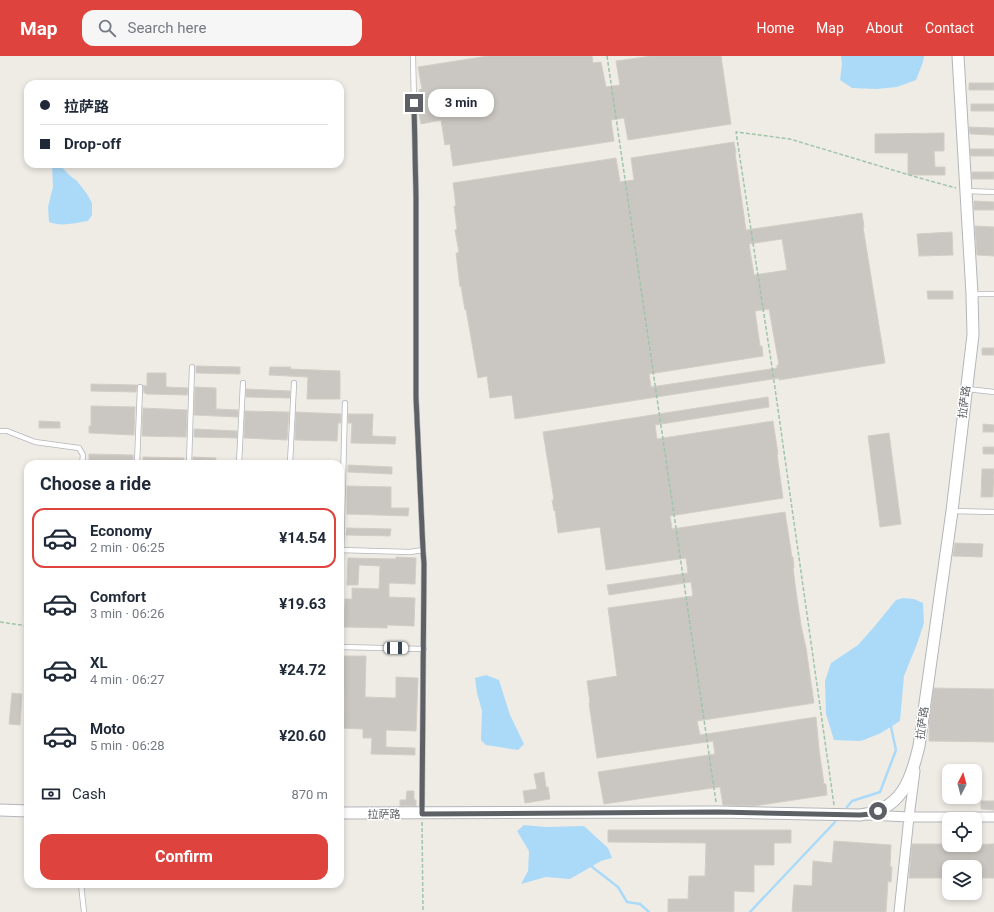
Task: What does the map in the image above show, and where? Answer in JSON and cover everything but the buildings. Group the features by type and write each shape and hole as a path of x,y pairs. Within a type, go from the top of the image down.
{"street":[{"name":"拉萨路","path":"344,813 718,812 909,817 912,786 952,511 973,336 972,294 958,56"},
{"name":"拉萨路","path":"860,815 871,814 878,811 890,804 903,792 911,776 919,746"},
{"path":"0,810 24,811"},
{"path":"899,912 909,817 994,817"}],"lane":[{"path":"413,56 416,198 416,397 424,564 422,814"},
{"path":"966,191 994,192"},
{"path":"972,294 994,294"},
{"path":"189,460 192,367"},
{"path":"239,460 243,383"},
{"path":"290,460 294,383"},
{"path":"137,460 140,387"},
{"path":"966,389 994,392"},
{"path":"343,460 345,403"},
{"path":"0,431 35,442 79,448 82,455 82,460"},
{"path":"952,511 994,512"},
{"path":"344,550 410,552 423,550"},
{"path":"344,647 424,649"},
{"path":"81,888 84,912"}],"path":[{"path":"607,56 718,812"},
{"path":"836,814 772,367 736,132 790,138 966,191"},
{"path":"0,622 24,625"},
{"path":"422,814 423,912"}],"water":[{"path":"841,56 924,56 916,80 897,87 876,89 852,88 840,80 842,64"},
{"path":"52,168 63,168 77,181 92,203 92,215 88,221 73,224 49,222 48,207 53,187"},
{"path":"903,598 914,599 923,603 924,623 904,676 900,721 881,733 861,741 834,740 826,714 825,681 831,663 858,645 896,600"},
{"path":"486,675 499,680 510,715 524,744 518,750 486,745 481,740 482,711 475,678"},
{"path":"524,825 546,827 584,826 608,848 612,858 601,861 570,879 546,877 521,884 528,871 529,851 517,831"}],"waterway":[{"path":"847,807 852,801 880,792 896,750 891,727"},
{"path":"750,912 835,822"},
{"path":"591,866 618,887 627,902 640,904 649,912"}],"route":[{"path":"414,103 416,198 416,397 424,564 422,814 718,812 860,815 871,814 878,811"}]}
